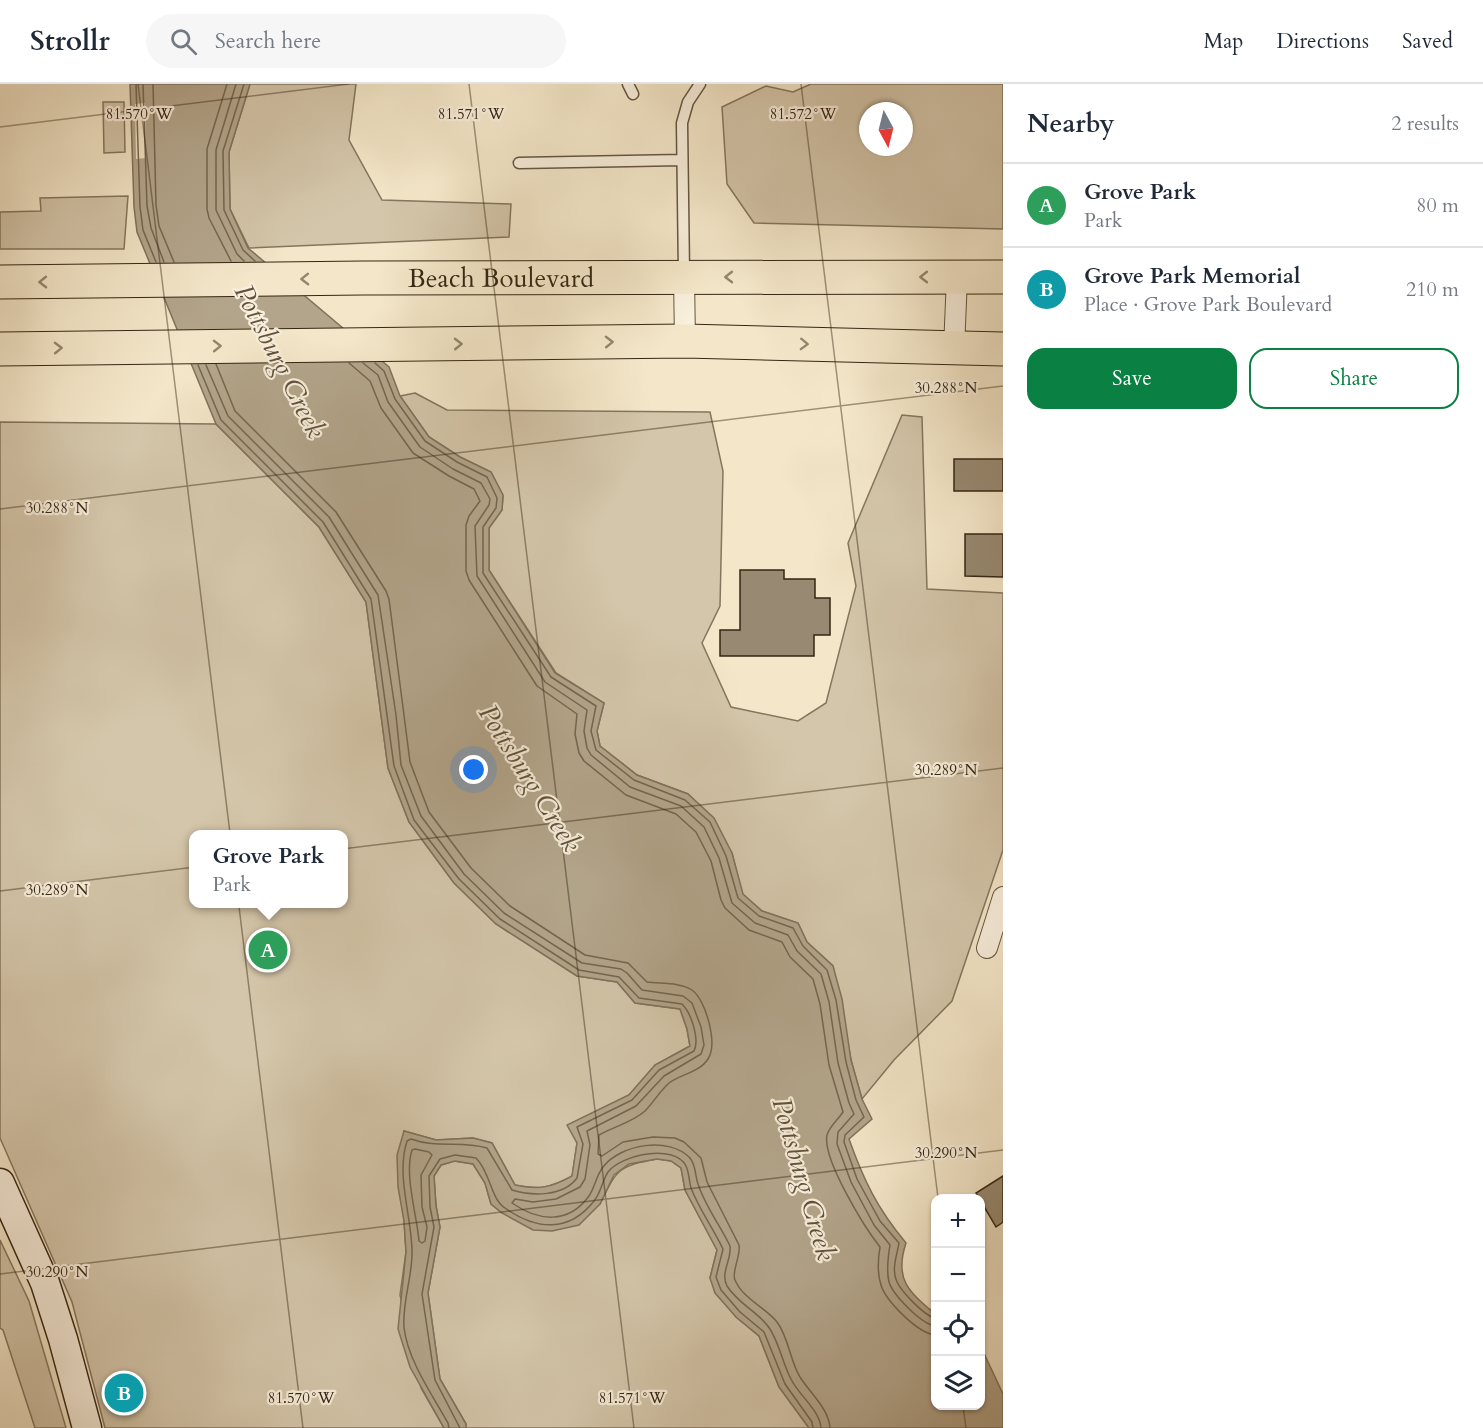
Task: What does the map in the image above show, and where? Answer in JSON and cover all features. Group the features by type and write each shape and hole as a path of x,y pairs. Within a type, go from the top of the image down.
{"highway":[{"name":"Beach Boulevard","path":"0,282 363,278 1003,277"},
{"path":"0,349 685,341 1003,350"}],"street":[{"path":"684,277 685,341"},
{"path":"954,349 957,277"},
{"path":"987,948 1003,897"},
{"path":"0,1183 45,1283 87,1428"}],"lane":[{"path":"684,277 682,123 688,102 699,84"},
{"path":"519,163 682,160"}],"shaded area":[{"path":"250,84 356,84 349,140 382,200 511,204 509,237 249,248 230,209 229,152"},
{"path":"811,84 1003,84 1003,229 754,223 727,184 722,107 766,86 793,92"},
{"path":"103,102 124,102 125,152 104,153"},
{"path":"128,196 124,249 0,249 0,212 41,211 40,198"},
{"path":"415,393 447,410 710,412 723,471 720,606 702,643 731,707 798,721 826,703 856,586 848,543 902,415 922,417 927,589 1003,593 1003,850 952,1001 894,1060 862,1099 851,1060 833,966 807,942 798,923 762,911 742,894 732,853 688,794 637,775 600,746 597,731 604,703 556,673 489,570 489,528 502,510 503,496 491,472 460,457 429,437 400,396"},
{"path":"0,422 216,424 319,527 366,602 388,768 409,822 454,883 496,924 577,976 617,982 635,1003 680,1009 690,1046 655,1065 629,1095 568,1125 577,1143 572,1177 551,1186 538,1188 515,1185 492,1143 473,1138 436,1140 404,1131 406,1252 400,1295 421,1388 444,1428 105,1428 72,1302 0,1138"},
{"path":"657,1159 671,1161 681,1168 685,1190 717,1250 710,1278 736,1317 759,1336 779,1387 809,1428 466,1428 466,1424 440,1379 428,1293 440,1227 434,1176 441,1165 454,1161 473,1164 485,1183 491,1204 502,1213 600,1204 620,1171 634,1164"},
{"path":"0,1240 29,1301 66,1428 35,1428 3,1330 0,1328"}],"water":[{"name":"Pottsburg Creek","path":"130,84 250,84 229,152 230,209 248,248 389,367 400,396 429,437 460,457 491,472 503,495 502,510 489,528 489,570 555,673 604,703 597,731 600,746 637,775 688,794 714,818 732,853 743,894 762,911 798,923 807,942 833,966 842,999 851,1060 862,1099 872,1119 849,1139 872,1194 906,1243 902,1266 906,1283 917,1298 931,1310 931,1410 985,1410 985,1356 1003,1394 1003,1428 809,1428 779,1387 759,1336 736,1317 715,1293 710,1278 717,1250 685,1190 681,1168 671,1161 657,1159 629,1164 614,1175 600,1204 579,1225 552,1231 533,1230 502,1213 491,1204 485,1183 473,1164 455,1161 441,1165 434,1176 440,1227 428,1293 440,1379 466,1424 466,1428 444,1428 410,1367 398,1329 406,1252 404,1221 398,1187 397,1155 404,1131 436,1140 473,1138 492,1143 515,1185 538,1188 557,1183 572,1176 577,1143 567,1125 629,1095 655,1065 690,1046 687,1029 680,1009 635,1003 617,982 577,976 496,924 454,883 409,822 388,768 366,602 319,527 216,424 137,232 134,207"}],"pier":[{"path":"145,103 146,158 136,159 135,104"}],"building":[{"path":"954,459 1003,459 1003,491 954,491"},
{"path":"965,534 1003,534 1003,577 965,576"},
{"path":"740,570 784,570 784,579 815,579 815,598 830,598 830,635 814,635 814,656 720,656 720,630 740,630"},
{"path":"1003,1176 1003,1222 996,1227 985,1208 985,1194 976,1193"}],"place":[{"name":"Grove Park","path":"268,950"},
{"name":"Grove Park Memorial","path":"124,1393"}]}
